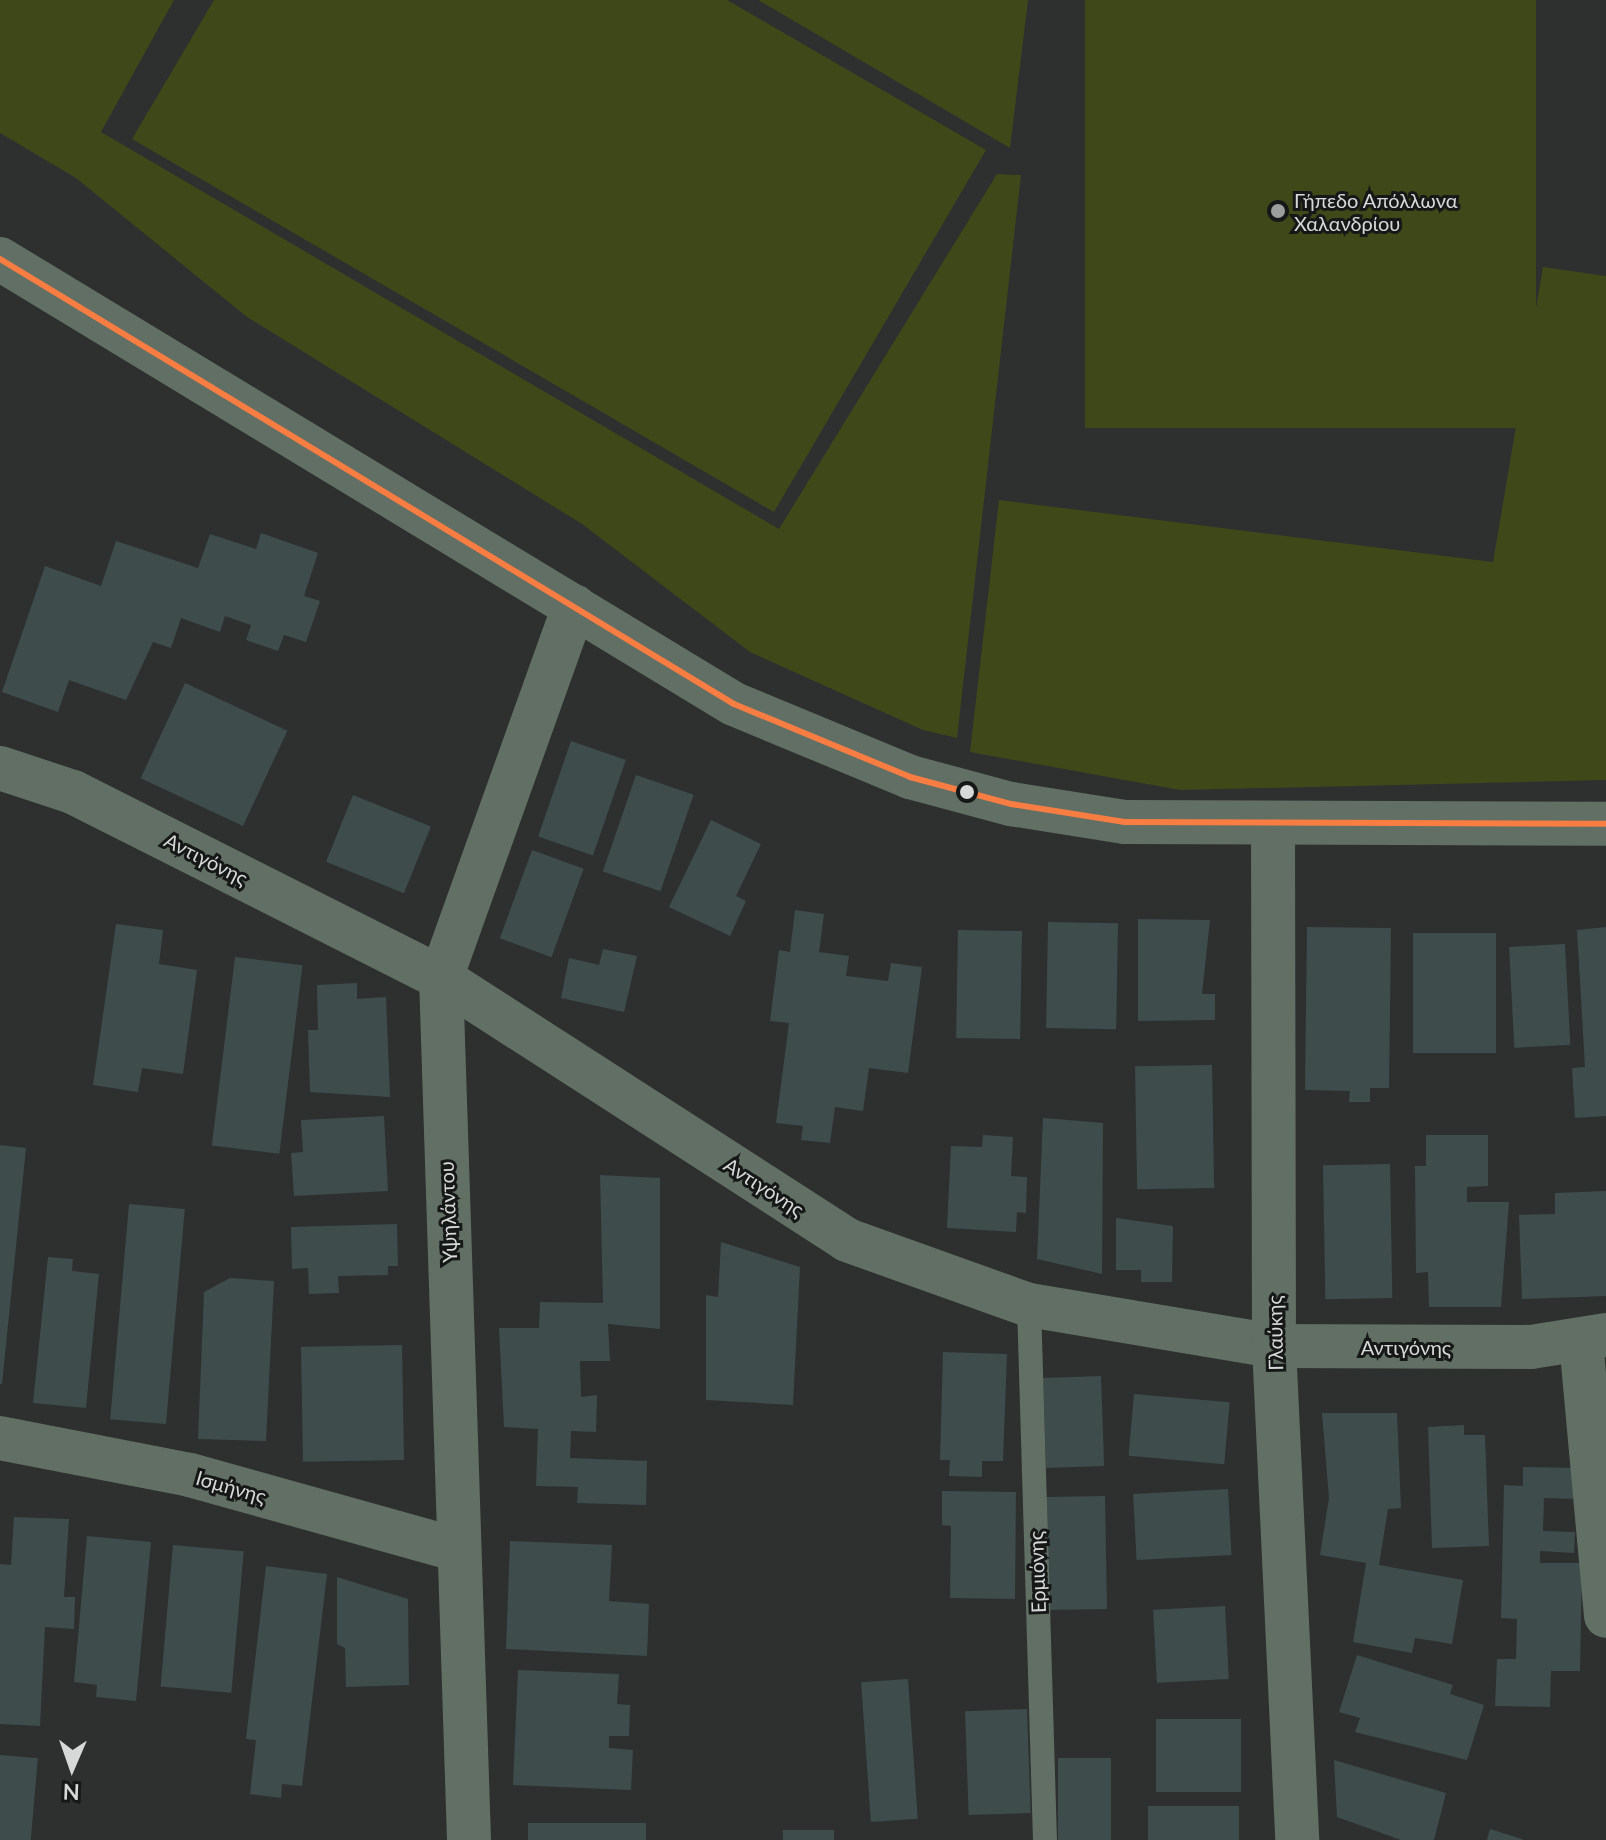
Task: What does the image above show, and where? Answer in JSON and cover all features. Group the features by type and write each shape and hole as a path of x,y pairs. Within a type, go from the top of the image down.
{"street":[{"path":"0,259 734,704 910,777 1072,815 1273,826 1606,824"},
{"name":"Υψηλάντου","path":"469,1840 441,978 574,606"},
{"name":"Αντιγόνης","path":"0,768 73,792 441,978 847,1240 1029,1305 1274,1346 1594,1338"},
{"name":"Γλαύκης","path":"1273,826 1274,1346 1297,1840"},
{"path":"1594,1338 1606,1616"},
{"name":"Ισμήνης","path":"0,1438 190,1475 458,1550"}],"lane":[{"name":"Ερμιόνης","path":"1029,1305 1045,1840"}],"green space":[{"path":"0,0 174,0 101,132 779,529 997,174 1021,175 957,738 923,730 750,652 582,524 247,317 76,178 0,133"},
{"path":"214,0 727,0 986,150 774,512 132,139"},
{"path":"758,0 1028,0 1010,148"},
{"name":"Γήπεδο Απόλλωνα Χαλανδρίου","path":"1085,0 1536,0 1536,428 1085,428"},
{"path":"1543,267 1606,276 1606,780 1180,790 970,752 999,500 1493,562"}],"building":[{"path":"261,533 318,553 304,596 320,601 306,642 284,635 278,651 246,640 251,625 225,616 220,632 181,618 171,648 153,642 126,700 69,680 58,712 2,692 45,566 101,586 116,541 198,568 210,534 256,549"},
{"path":"185,683 287,731 243,826 141,778"},
{"path":"571,741 626,760 593,855 538,836"},
{"path":"636,775 694,795 660,891 603,871"},
{"path":"353,795 431,826 404,893 326,862"},
{"path":"711,820 761,844 736,896 746,901 730,936 669,907"},
{"path":"532,850 584,869 552,957 500,938"},
{"path":"795,910 824,914 819,952 849,956 846,976 888,981 891,963 922,967 908,1073 869,1068 863,1111 835,1107 830,1143 801,1140 803,1126 776,1123 789,1023 770,1021 779,950 790,952"},
{"path":"1138,919 1210,920 1202,994 1215,994 1215,1020 1138,1021"},
{"path":"1048,922 1118,923 1116,1029 1046,1028"},
{"path":"116,924 163,930 159,964 197,970 183,1074 142,1068 138,1092 93,1085"},
{"path":"1307,927 1391,928 1389,1088 1370,1088 1370,1102 1349,1102 1350,1091 1305,1090"},
{"path":"1606,927 1606,1116 1575,1118 1572,1068 1585,1067 1577,930"},
{"path":"958,930 1022,931 1020,1039 956,1038"},
{"path":"1413,933 1496,933 1496,1053 1413,1053"},
{"path":"1565,944 1570,1045 1514,1048 1509,947"},
{"path":"603,949 637,956 624,1012 561,998 569,958 599,965"},
{"path":"235,957 302,965 279,1154 212,1146"},
{"path":"357,983 357,999 386,997 390,1097 310,1092 308,1030 318,1030 317,985"},
{"path":"1212,1065 1214,1188 1137,1189 1135,1066"},
{"path":"384,1116 388,1191 294,1196 291,1153 303,1152 301,1120"},
{"path":"1043,1118 1103,1123 1102,1274 1037,1259"},
{"path":"983,1135 1013,1137 1011,1176 1027,1177 1026,1213 1017,1212 1016,1232 947,1228 951,1146 982,1147"},
{"path":"1426,1135 1488,1135 1488,1186 1467,1187 1467,1202 1509,1202 1501,1307 1429,1307 1428,1272 1416,1273 1415,1166 1426,1166"},
{"path":"0,1145 26,1148 2,1384 0,1384"},
{"path":"1390,1164 1392,1298 1325,1299 1323,1165"},
{"path":"600,1175 660,1178 660,1329 608,1324 610,1361 580,1361 581,1397 597,1395 596,1432 571,1431 570,1458 647,1461 646,1505 577,1503 578,1487 536,1486 538,1429 504,1427 499,1328 539,1328 540,1302 603,1303"},
{"path":"1606,1191 1606,1296 1522,1299 1519,1215 1555,1214 1555,1193"},
{"path":"129,1204 185,1209 166,1424 110,1419"},
{"path":"1116,1218 1173,1226 1172,1282 1141,1282 1141,1270 1116,1270"},
{"path":"397,1224 398,1266 388,1266 388,1275 338,1276 339,1293 309,1294 308,1268 292,1269 291,1227"},
{"path":"721,1242 800,1267 793,1405 706,1400 706,1295 718,1297"},
{"path":"48,1257 73,1259 72,1271 99,1274 86,1408 33,1403"},
{"path":"230,1278 274,1281 266,1441 198,1439 204,1292"},
{"path":"402,1345 404,1460 303,1462 301,1347"},
{"path":"943,1352 1007,1354 1003,1461 982,1461 982,1477 949,1476 950,1460 940,1460"},
{"path":"1101,1376 1104,1466 1046,1468 1043,1378"},
{"path":"1134,1394 1230,1402 1224,1464 1129,1456"},
{"path":"1322,1413 1397,1413 1401,1508 1388,1509 1379,1565 1463,1580 1452,1644 1415,1638 1412,1653 1353,1642 1366,1563 1320,1555 1329,1498"},
{"path":"1464,1425 1464,1435 1485,1435 1489,1546 1432,1548 1428,1427"},
{"path":"1523,1467 1579,1468 1578,1499 1544,1498 1543,1531 1575,1532 1574,1553 1540,1551 1540,1563 1582,1563 1580,1671 1551,1671 1550,1707 1495,1706 1497,1659 1516,1659 1517,1619 1501,1618 1504,1485 1523,1486"},
{"path":"1228,1489 1231,1555 1137,1560 1133,1494"},
{"path":"942,1491 1016,1492 1015,1599 950,1598 951,1526 942,1525"},
{"path":"1105,1496 1107,1609 1048,1610 1046,1497"},
{"path":"14,1517 69,1519 64,1597 75,1597 74,1629 45,1627 40,1726 0,1724 0,1564 11,1565"},
{"path":"87,1536 151,1542 136,1701 96,1697 97,1685 74,1682"},
{"path":"510,1541 612,1545 609,1601 649,1604 647,1656 506,1649"},
{"path":"173,1545 244,1551 231,1693 161,1686"},
{"path":"266,1566 327,1574 302,1786 282,1784 281,1798 250,1794 256,1740 246,1739"},
{"path":"337,1577 408,1599 409,1685 346,1687 345,1648 337,1644"},
{"path":"1225,1606 1229,1679 1157,1683 1153,1610"},
{"path":"1357,1655 1453,1685 1450,1694 1484,1705 1467,1760 1355,1732 1360,1718 1339,1712"},
{"path":"518,1670 619,1674 617,1704 630,1705 629,1736 609,1736 609,1748 633,1750 631,1790 513,1785"},
{"path":"908,1679 918,1819 871,1822 861,1682"},
{"path":"1027,1709 1031,1813 969,1815 965,1711"},
{"path":"1156,1719 1241,1719 1241,1792 1156,1792"},
{"path":"0,1755 38,1758 31,1840 0,1840"},
{"path":"1058,1758 1111,1758 1111,1840 1058,1840"},
{"path":"1334,1760 1446,1793 1434,1840 1401,1840 1337,1817"},
{"path":"1148,1806 1239,1806 1239,1840 1148,1840"},
{"path":"528,1823 646,1823 646,1840 528,1840"},
{"path":"1490,1829 1522,1839 1522,1840 1487,1840"},
{"path":"783,1830 834,1830 834,1840 783,1840"}],"transit line":[{"path":"0,259 734,704 910,777 1011,804 1125,822 1606,824"}],"place":[{"name":"Γήπεδο Απόλλωνα Χαλανδρίου","path":"1278,211"}]}
